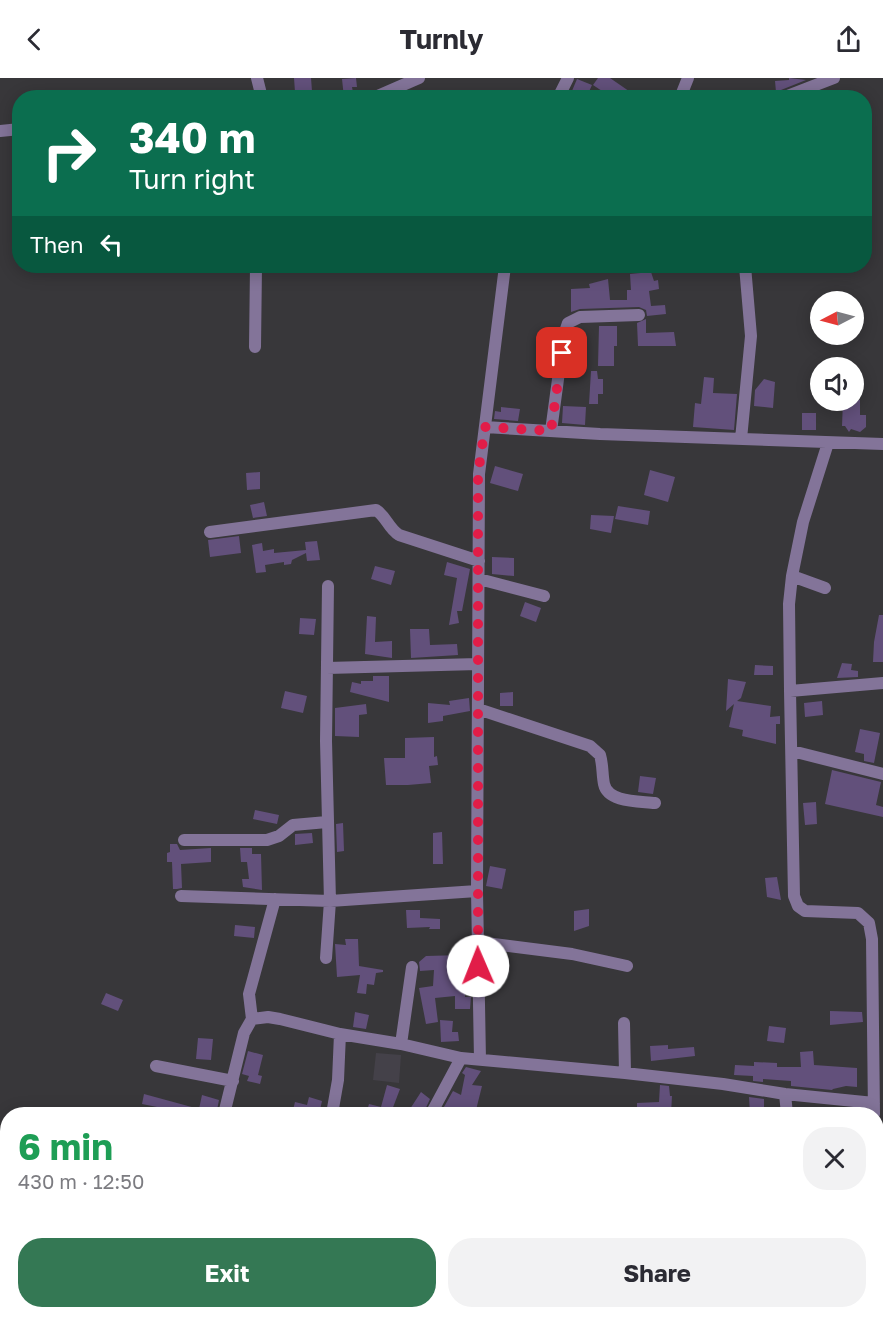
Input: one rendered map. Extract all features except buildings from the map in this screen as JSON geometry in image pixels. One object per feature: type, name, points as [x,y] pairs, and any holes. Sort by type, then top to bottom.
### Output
[{"type":"street","points":[[391,90],[419,78]]},
{"type":"street","points":[[803,90],[834,78]]},
{"type":"street","points":[[255,347],[256,273]]},
{"type":"street","points":[[480,1060],[477,891],[478,474],[504,273]]},
{"type":"street","points":[[741,439],[751,336],[745,273]]},
{"type":"street","points":[[551,431],[564,335],[568,323],[580,316],[639,315]]},
{"type":"street","points":[[485,427],[883,444]]},
{"type":"street","points":[[828,443],[803,522],[792,576],[789,614],[794,896],[798,906],[805,910],[858,913],[869,923],[872,939],[874,996],[874,1107]]},
{"type":"street","points":[[210,532],[376,510],[381,513],[392,531],[399,536],[479,561]]},
{"type":"street","points":[[792,576],[825,588]]},
{"type":"street","points":[[479,579],[544,596]]},
{"type":"street","points":[[326,958],[330,901],[327,822],[328,586]]},
{"type":"street","points":[[327,668],[478,664]]},
{"type":"street","points":[[790,691],[883,682]]},
{"type":"street","points":[[478,709],[590,746],[600,755],[603,781],[610,795],[655,803]]},
{"type":"street","points":[[792,751],[883,774]]},
{"type":"street","points":[[184,840],[267,840],[279,836],[292,825],[327,822]]},
{"type":"street","points":[[181,896],[330,901],[477,891]]},
{"type":"street","points":[[226,1107],[244,1033],[252,1019],[249,1006],[251,986],[275,899]]},
{"type":"street","points":[[478,942],[572,954],[627,966]]},
{"type":"street","points":[[401,1044],[412,967]]},
{"type":"street","points":[[252,1019],[268,1017],[280,1019],[340,1034],[401,1044],[461,1058],[723,1084],[862,1107]]},
{"type":"street","points":[[624,1023],[625,1073]]},
{"type":"street","points":[[333,1107],[338,1080],[340,1034]]},
{"type":"street","points":[[435,1107],[461,1058]]},
{"type":"street","points":[[156,1066],[232,1081]]},
{"type":"street","points":[[786,1094],[787,1107]]},
{"type":"shaded area","points":[[376,1053],[401,1055],[399,1083],[373,1080]]},
{"type":"route","points":[[478,966],[478,474],[481,450],[485,427],[551,431],[562,353]]}]
